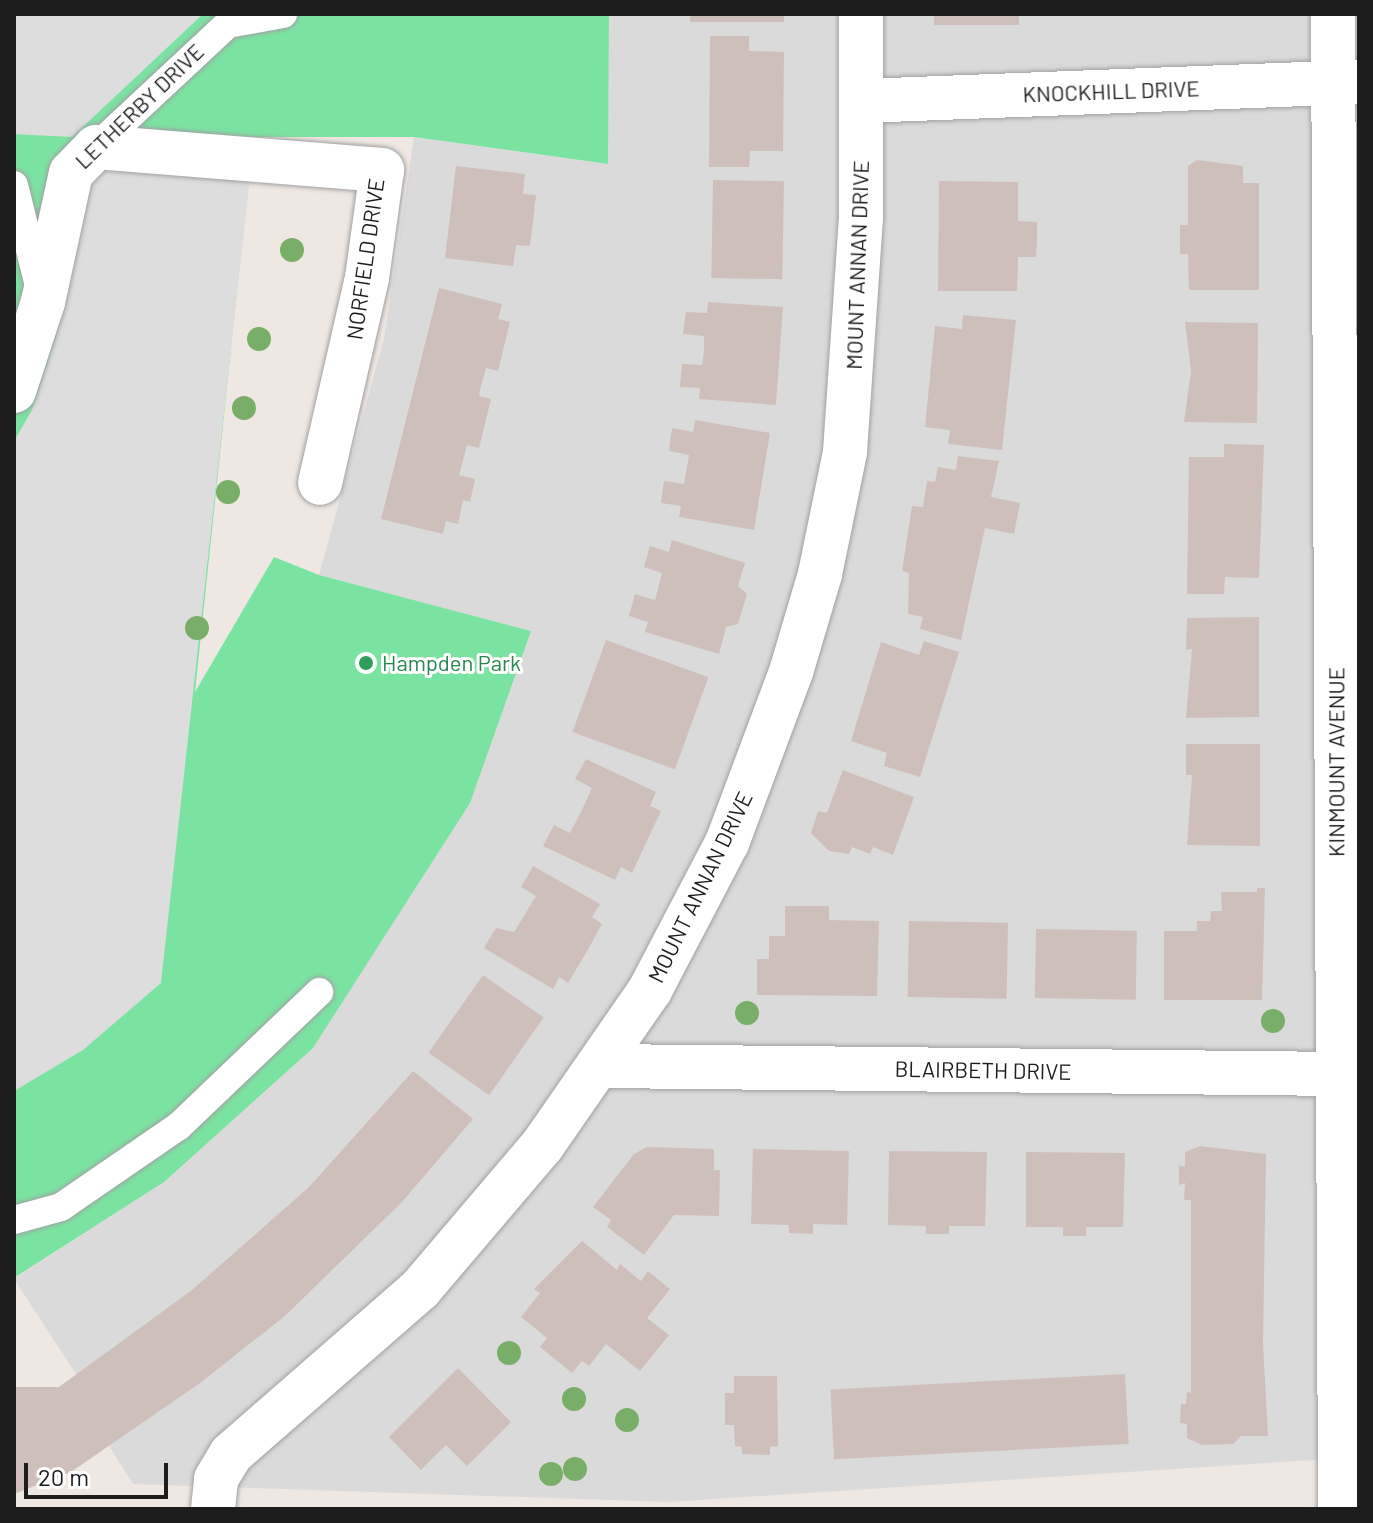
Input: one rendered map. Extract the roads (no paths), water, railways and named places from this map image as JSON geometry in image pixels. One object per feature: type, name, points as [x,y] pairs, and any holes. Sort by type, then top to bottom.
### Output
[{"type":"street","name":"MOUNT ANNAN DRIVE","points":[[213,1509],[216,1479],[231,1454],[421,1288],[478,1226],[603,1066],[650,990],[727,843],[786,686],[820,574],[845,452],[857,338],[861,14]]},
{"type":"street","name":"KINMOUNT AVENUE","points":[[1333,14],[1346,82],[1348,1066],[1340,1509]]},
{"type":"street","name":"KNOCKHILL DRIVE","points":[[862,101],[1346,82]]},
{"type":"street","name":"LETHERBY DRIVE","points":[[14,391],[43,302],[71,173],[96,147]]},
{"type":"street","name":"NORFIELD DRIVE","points":[[96,147],[382,170],[367,278],[320,483]]},
{"type":"street","name":"BLAIRBETH DRIVE","points":[[603,1066],[1348,1066]]},
{"type":"lane","name":"LETHERBY DRIVE","points":[[96,147],[198,47],[228,24],[283,14]]},
{"type":"lane","points":[[14,185],[43,302]]},
{"type":"lane","points":[[14,1220],[61,1207],[179,1126],[319,992]]},
{"type":"place","name":"Hampden Park","points":[[366,663]]}]
